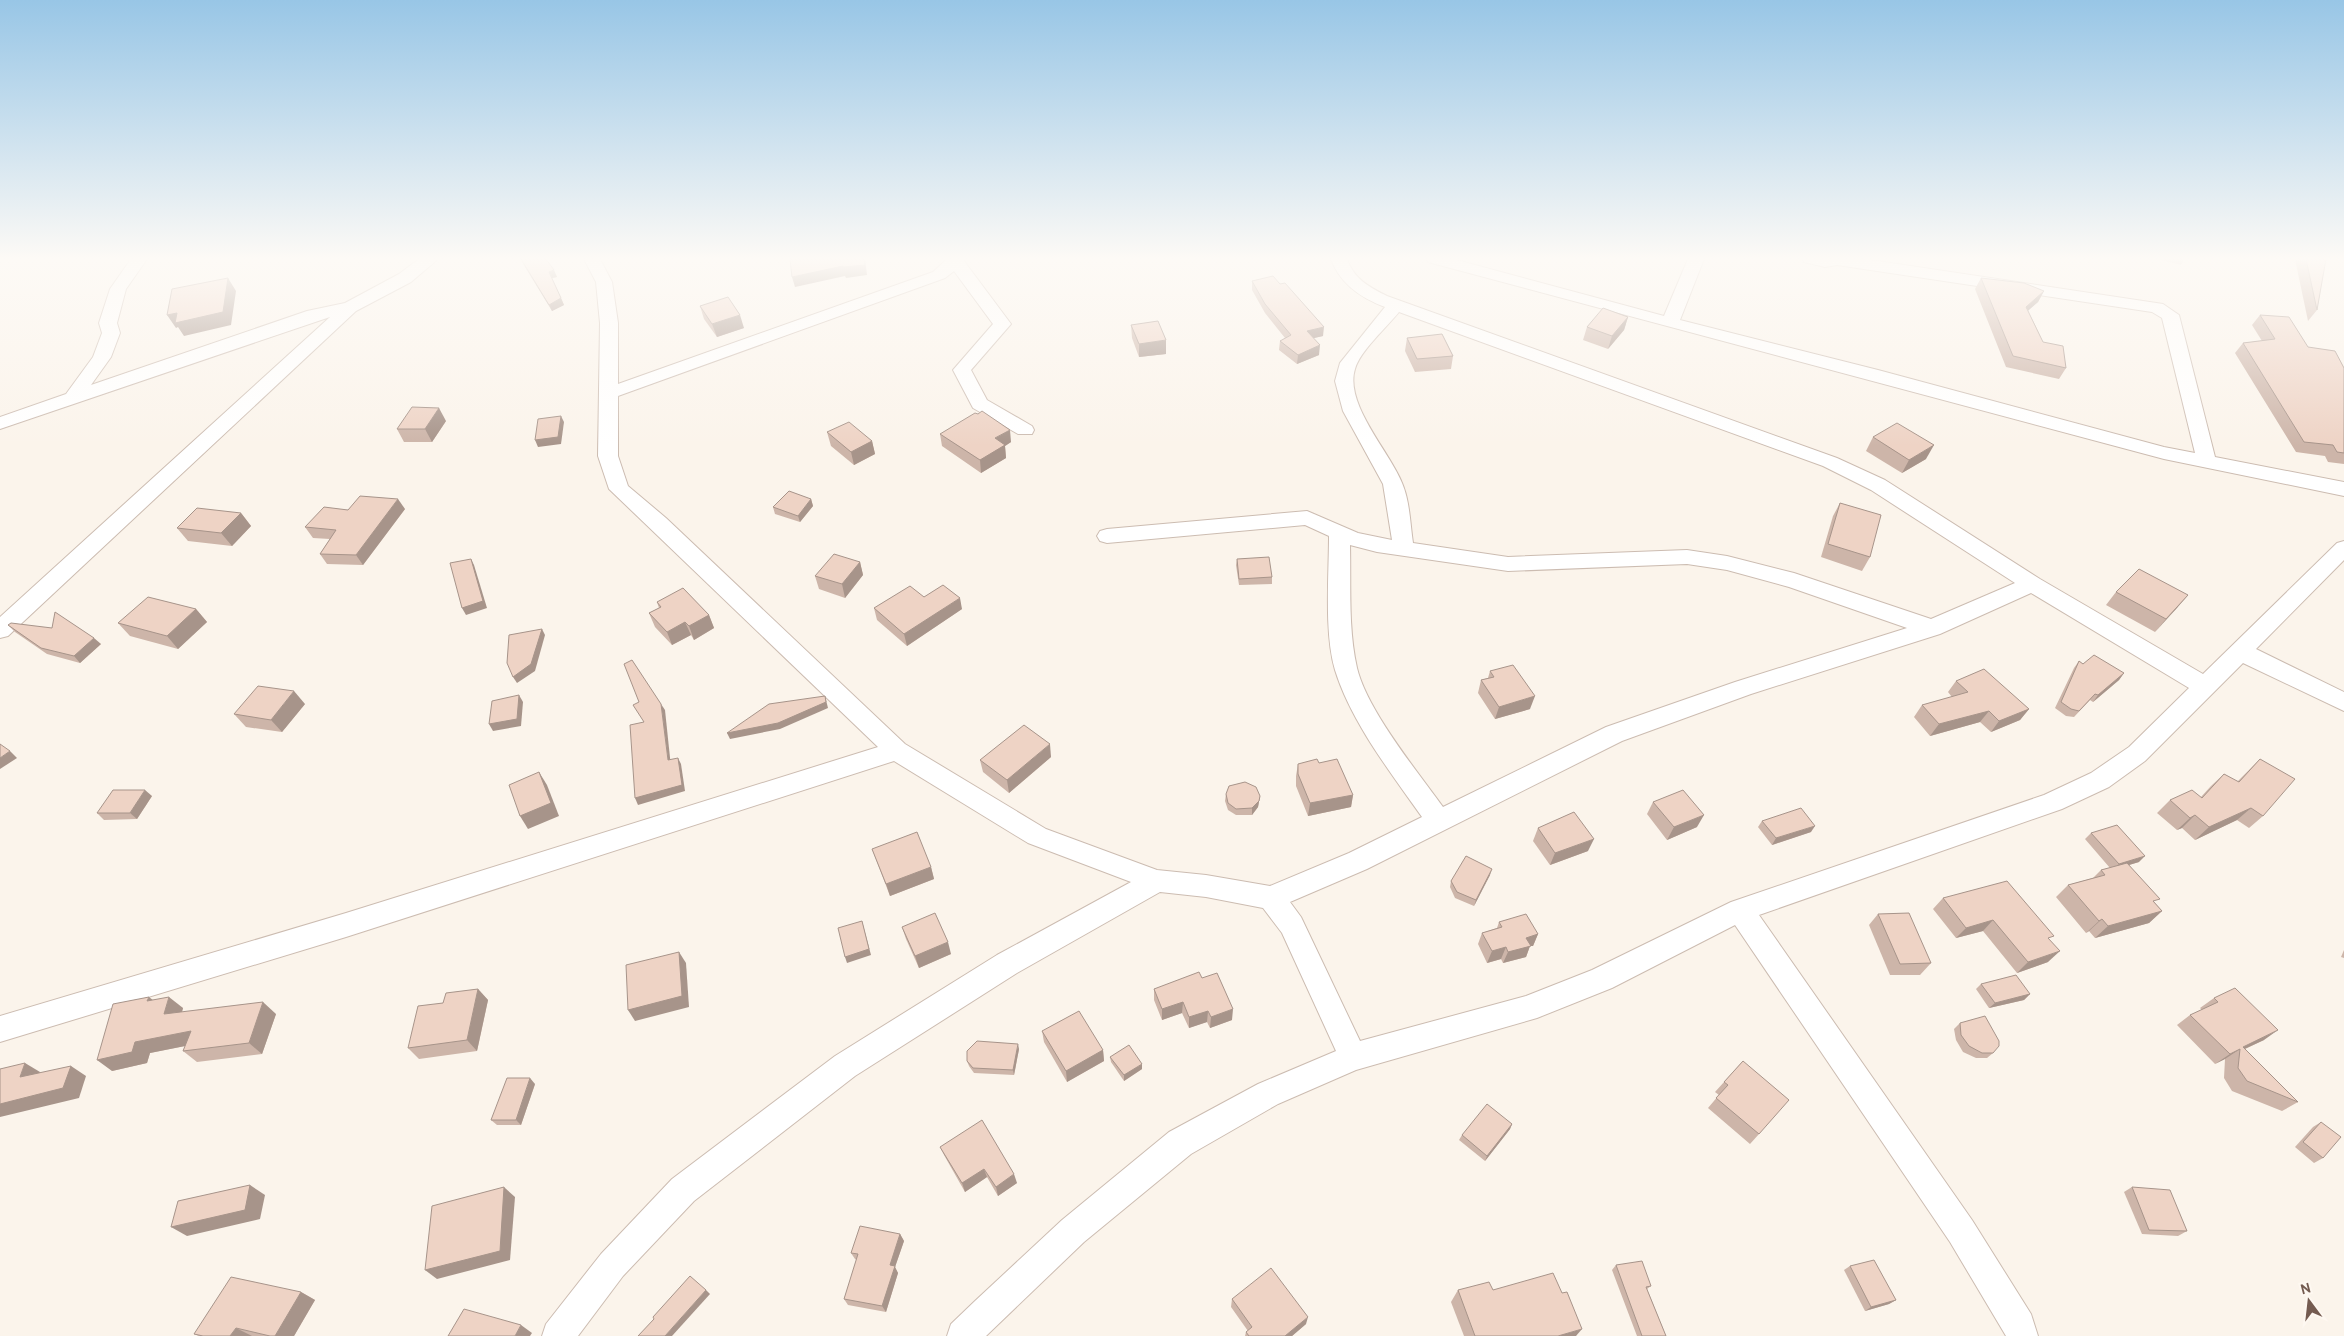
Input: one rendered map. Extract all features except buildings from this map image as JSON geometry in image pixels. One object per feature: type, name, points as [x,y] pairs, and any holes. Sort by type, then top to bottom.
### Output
[{"type":"street","points":[[72,399],[102,357],[111,334],[108,321]]},
{"type":"street","points":[[0,423],[295,321]]},
{"type":"street","points":[[0,630],[335,321]]},
{"type":"street","points":[[609,321],[608,456],[618,489],[658,524],[897,751],[1037,836],[1156,881],[1206,886],[1271,898],[1358,861],[1614,734],[1744,688],[1932,628],[2032,584]]},
{"type":"street","points":[[609,392],[808,321]]},
{"type":"street","points":[[1000,321],[1002,324],[962,370],[980,404],[1025,430]]},
{"type":"street","points":[[1383,321],[1346,368],[1343,382],[1357,418],[1381,458],[1394,486],[1403,549]]},
{"type":"street","points":[[1441,321],[1830,462],[1878,485],[2032,584],[2204,686]]},
{"type":"street","points":[[1664,321],[1872,374],[2145,448],[2344,489]]},
{"type":"street","points":[[2172,321],[2207,462]]},
{"type":"street","points":[[1107,536],[1287,518],[1308,518],[1352,539],[1403,549],[1508,564],[1577,564],[1663,557],[1687,557],[1719,561],[1794,581],[1932,628]]},
{"type":"street","points":[[1339,533],[1341,636],[1346,669],[1360,703],[1396,761],[1439,821]]},
{"type":"street","points":[[963,1336],[1073,1231],[1180,1143],[1268,1094],[1353,1057],[1527,1009],[1602,979],[1740,910],[2053,802],[2100,780],[2137,754],[2344,548]]},
{"type":"street","points":[[2239,651],[2344,702]]},
{"type":"street","points":[[0,1029],[346,925],[897,751]]},
{"type":"street","points":[[558,1336],[612,1265],[683,1190],[845,1066],[1007,964],[1156,881]]},
{"type":"street","points":[[1271,898],[1292,925],[1353,1057]]},
{"type":"street","points":[[1740,910],[1955,1223],[2019,1326],[2022,1336]]}]
